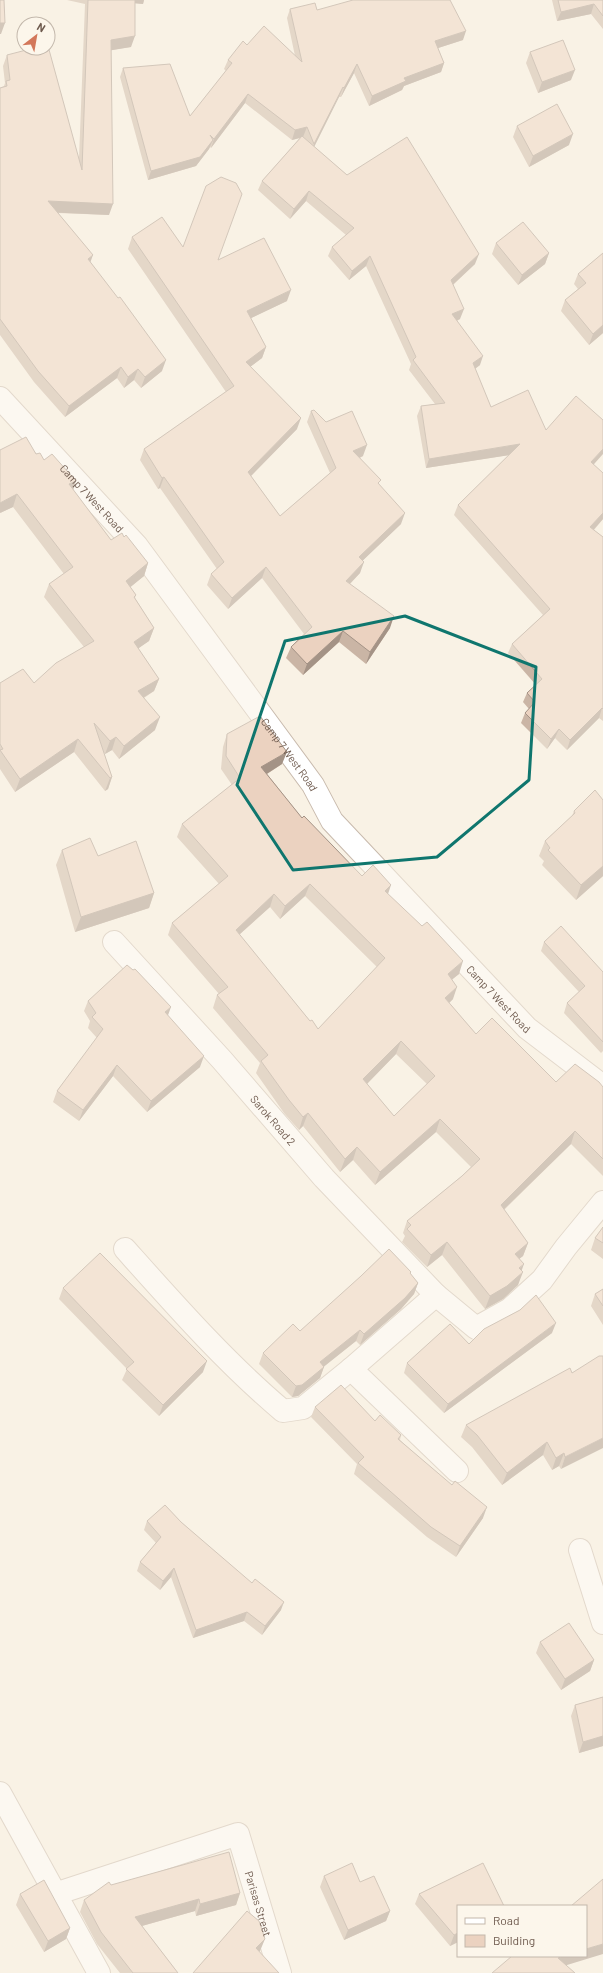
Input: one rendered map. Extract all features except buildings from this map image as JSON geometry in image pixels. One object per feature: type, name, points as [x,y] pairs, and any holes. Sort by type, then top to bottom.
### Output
[{"type":"street","name":"Camp 7 West Road","points":[[0,398],[137,546],[313,784],[332,821],[527,1028],[603,1086]]},
{"type":"street","name":"Sarok Road 2","points":[[114,942],[222,1060],[324,1178],[436,1295]]},
{"type":"street","points":[[125,1249],[166,1295],[259,1391],[283,1412],[303,1408],[351,1369],[436,1295],[476,1328],[510,1309],[542,1280],[566,1247],[603,1202]]},
{"type":"street","points":[[351,1369],[457,1471]]},
{"type":"street","points":[[580,1550],[603,1623]]},
{"type":"street","points":[[0,1793],[99,1973]]},
{"type":"street","name":"Parisas Street","points":[[55,1894],[238,1834],[280,1973]]},
{"type":"highlighted area","points":[[405,616],[536,667],[529,780],[437,857],[293,870],[237,785],[285,641]]}]
